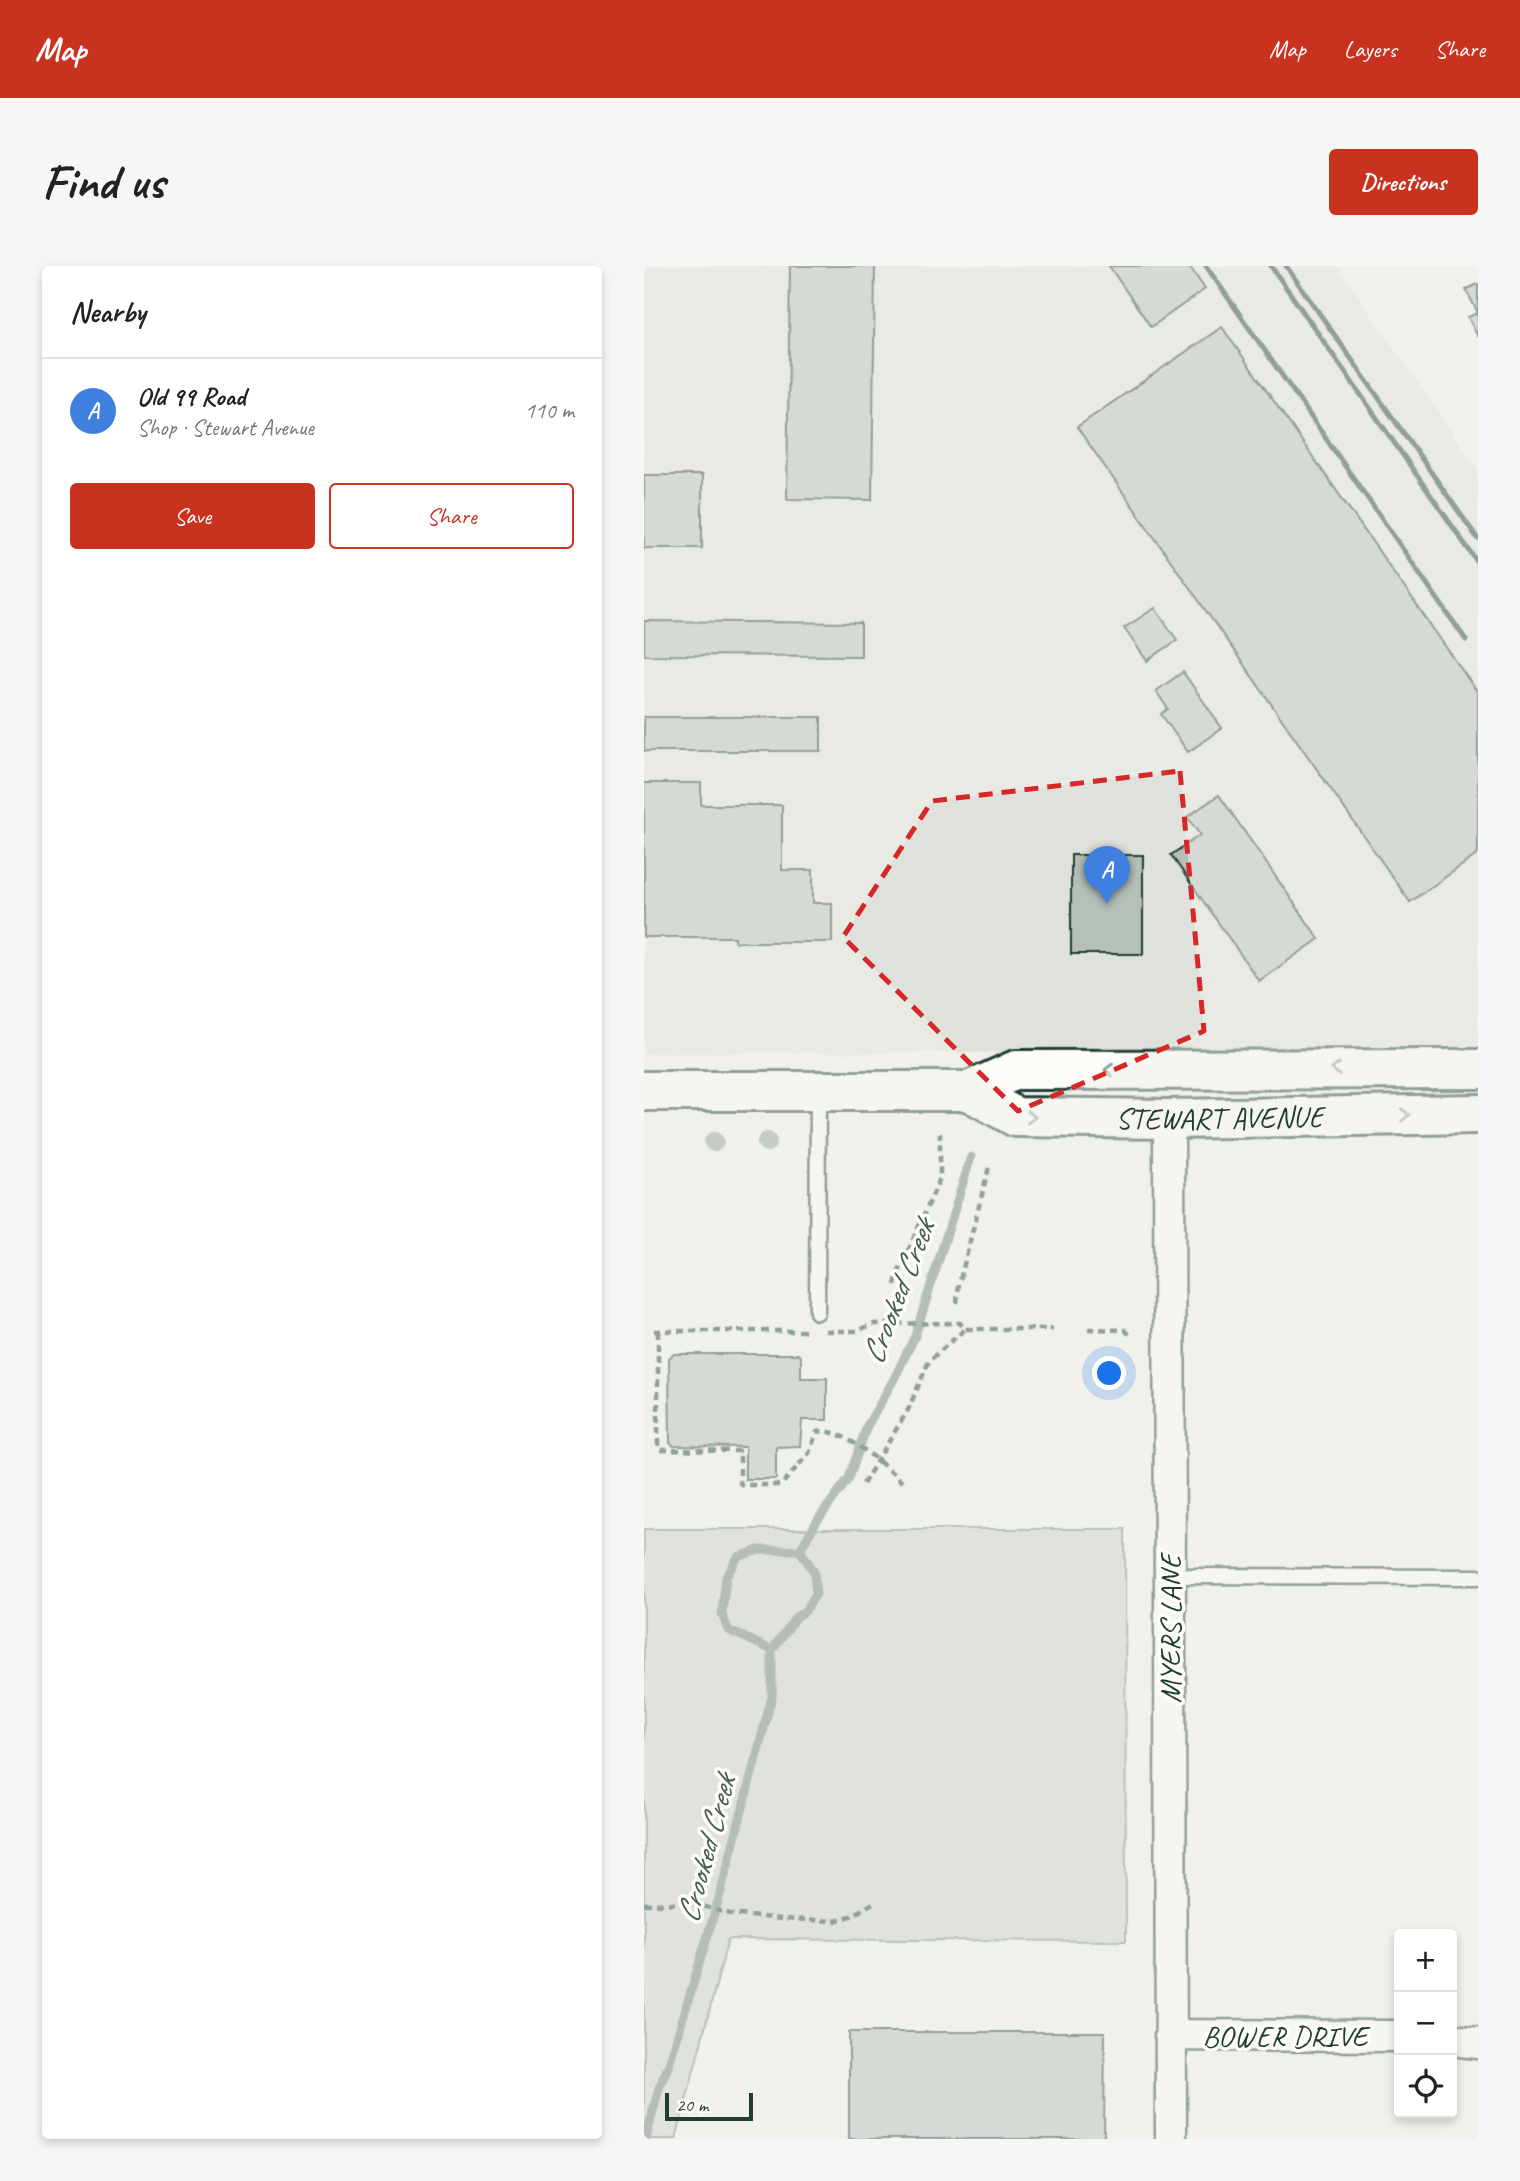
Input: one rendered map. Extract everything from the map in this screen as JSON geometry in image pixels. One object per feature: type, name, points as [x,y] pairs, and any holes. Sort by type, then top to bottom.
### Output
[{"type":"main road","name":"STEWART AVENUE","points":[[644,1091],[969,1091],[1016,1070],[1460,1069]]},
{"type":"main road","points":[[1169,1119],[1177,1102],[1194,1096],[1356,1094],[1460,1069]]},
{"type":"main road","name":"STEWART AVENUE","points":[[969,1091],[1016,1117],[1169,1119],[1478,1114]]},
{"type":"street","name":"MYERS LANE","points":[[1169,1119],[1171,2139]]},
{"type":"street","name":"BOWER DRIVE","points":[[1170,2035],[1394,2036]]},
{"type":"street","points":[[1457,2041],[1478,2043]]},
{"type":"lane","points":[[817,1312],[818,1091]]},
{"type":"lane","points":[[1170,1576],[1478,1577]]},
{"type":"path","points":[[895,1285],[940,1178],[940,1133]]},
{"type":"path","points":[[957,1303],[959,1283],[989,1167]]},
{"type":"path","points":[[902,1482],[873,1455],[835,1433],[824,1430],[817,1432],[809,1453],[783,1483],[778,1485],[740,1483],[740,1451],[661,1450],[658,1446],[656,1331],[857,1331],[873,1324],[945,1323],[960,1323],[965,1329]]},
{"type":"path","points":[[863,1484],[908,1410],[929,1361],[965,1329],[1053,1329]]},
{"type":"path","points":[[1088,1329],[1125,1329],[1131,1336]]},
{"type":"path","points":[[732,1476],[740,1476]]},
{"type":"path","points":[[644,1904],[692,1903],[730,1914],[835,1921],[851,1916],[873,1903]]},
{"type":"highlighted area","points":[[1180,771],[1204,1031],[1018,1111],[843,937],[932,801]]},
{"type":"shaded area","points":[[644,266],[1337,266],[1478,470],[1478,1052],[644,1053]]},
{"type":"shaded area","points":[[644,1529],[1125,1529],[1126,1941],[728,1939],[676,2139],[644,2139]]},
{"type":"building","points":[[790,266],[875,266],[872,500],[787,499]]},
{"type":"building","points":[[1109,266],[1189,266],[1205,289],[1151,327]]},
{"type":"building","points":[[1478,284],[1478,313],[1466,290]]},
{"type":"building","points":[[1478,313],[1478,337],[1468,317]]},
{"type":"building","points":[[1222,327],[1478,693],[1478,854],[1410,902],[1077,427]]},
{"type":"building","points":[[644,475],[702,475],[702,548],[644,548]]},
{"type":"building","points":[[1155,608],[1177,640],[1147,661],[1124,628]]},
{"type":"building","points":[[644,621],[861,623],[861,656],[644,655]]},
{"type":"building","points":[[1183,672],[1222,728],[1188,752],[1161,714],[1168,709],[1156,691]]},
{"type":"building","points":[[644,717],[821,717],[821,751],[644,751]]},
{"type":"building","points":[[644,783],[701,783],[701,805],[782,805],[782,870],[813,870],[813,903],[832,903],[832,942],[735,942],[735,937],[644,937]]},
{"type":"building","points":[[1219,795],[1319,939],[1259,981],[1171,855],[1200,835],[1187,817]]},
{"type":"building","points":[[1071,855],[1143,855],[1143,954],[1071,954]]},
{"type":"building","points":[[674,1354],[798,1354],[801,1357],[801,1378],[827,1378],[827,1420],[802,1420],[800,1446],[776,1447],[776,1479],[745,1479],[745,1447],[674,1446],[670,1443],[669,1358]]},
{"type":"building","points":[[849,2032],[1105,2032],[1104,2139],[849,2139]]},
{"type":"waterway","name":"Crooked Creek","points":[[646,2139],[659,2088],[669,2064],[719,1898],[772,1697],[772,1650],[816,1594],[814,1572],[800,1550],[817,1521],[849,1478],[867,1426],[915,1336],[971,1157]]},
{"type":"waterway","name":"Crooked Creek","points":[[772,1650],[728,1630],[722,1614],[726,1577],[738,1557],[759,1550],[800,1550]]},
{"type":"railway","points":[[1206,266],[1466,640]]},
{"type":"railway","points":[[1271,266],[1478,563]]},
{"type":"railway","points":[[1286,266],[1478,539]]},
{"type":"place","name":"Old 99 Road","points":[[1107,904]]}]
